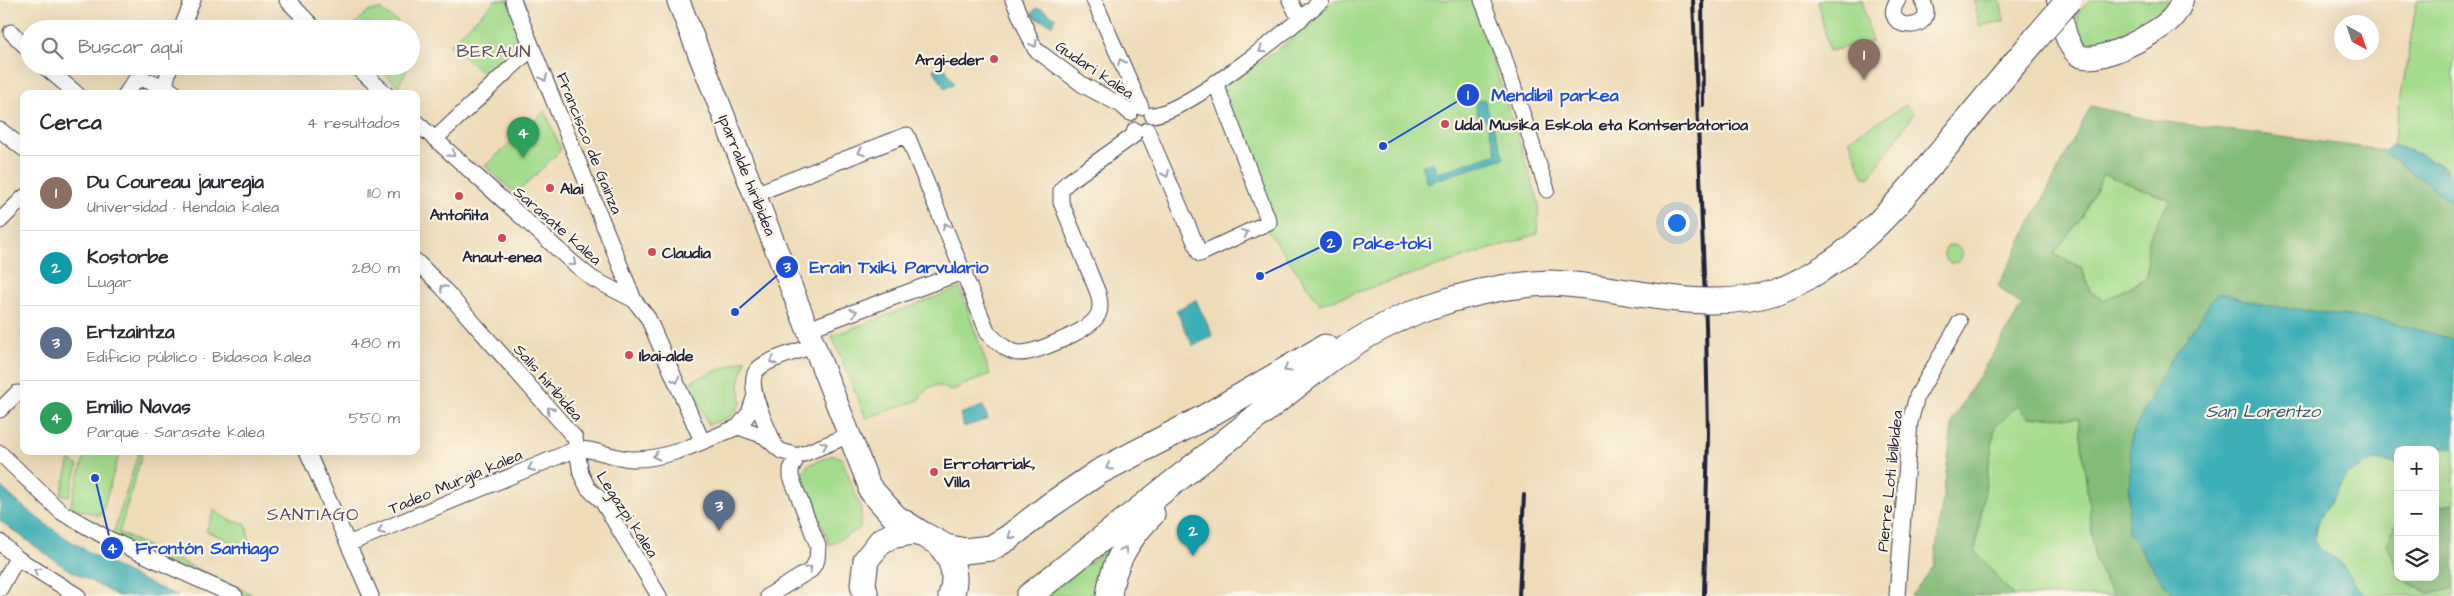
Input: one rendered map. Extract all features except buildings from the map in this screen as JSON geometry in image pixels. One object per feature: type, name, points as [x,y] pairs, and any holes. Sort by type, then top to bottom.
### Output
[{"type":"main road","name":"Iparralde hiribidea","points":[[678,0],[871,490],[875,520],[873,549]]},
{"type":"main road","points":[[2058,0],[2069,46],[2078,56],[2088,58],[2127,46],[2159,29],[2179,8],[2182,0]]},
{"type":"main road","points":[[1029,596],[1324,364],[1363,336],[1400,318],[1450,300],[1496,288],[1548,283],[1571,284],[1679,300],[1715,302],[1744,300],[1776,292],[1812,276],[1833,263],[1869,234],[1911,188],[2069,0]]},
{"type":"main road","points":[[866,596],[863,572],[866,560],[881,541],[896,534],[913,532],[954,550],[973,551],[1000,544],[1049,506],[1100,472],[1205,417],[1336,340],[1363,336]]},
{"type":"main road","name":"Iparralde hiribidea","points":[[871,490],[895,517],[931,539]]},
{"type":"main road","points":[[1109,596],[1116,567],[1124,550],[1133,535],[1158,508],[1164,490]]},
{"type":"main road","points":[[931,539],[946,551],[954,572],[951,596]]},
{"type":"street","points":[[185,20],[193,0]]},
{"type":"street","points":[[287,0],[307,20]]},
{"type":"street","name":"Francisco de Gainza","points":[[513,0],[634,300]]},
{"type":"street","name":"Gudari kalea","points":[[1013,0],[1035,50],[1083,86],[1121,105],[1141,112]]},
{"type":"street","points":[[755,194],[907,135],[965,271],[988,333],[1002,346],[1019,353],[1038,350],[1083,328],[1096,319],[1101,306],[1098,293],[1061,202],[1062,190],[1066,183],[1141,130],[1152,125],[1141,112],[1094,0]]},
{"type":"street","points":[[1290,0],[1300,20]]},
{"type":"street","points":[[1215,82],[1269,222],[1200,254],[1141,130],[1128,121],[1141,112],[1171,110],[1278,39],[1322,0]]},
{"type":"street","points":[[1482,0],[1503,54],[1547,190]]},
{"type":"street","points":[[1898,0],[1894,8],[1896,18],[1903,25],[1908,26],[1914,26],[1922,20],[1926,10],[1922,0]]},
{"type":"street","points":[[11,32],[20,41]]},
{"type":"street","points":[[435,139],[532,48]]},
{"type":"street","points":[[55,75],[72,90]]},
{"type":"street","points":[[129,90],[134,82],[141,78],[170,90],[170,75]]},
{"type":"street","points":[[366,75],[382,90]]},
{"type":"street","name":"Sarasate kalea","points":[[420,126],[572,262],[593,279],[634,300],[648,318],[702,441]]},
{"type":"street","points":[[0,130],[20,146]]},
{"type":"street","points":[[0,221],[20,201]]},
{"type":"street","name":"Salis hiribidea","points":[[420,265],[442,287],[575,438],[576,449]]},
{"type":"street","points":[[776,446],[755,395],[752,378],[757,369],[812,337],[965,271]]},
{"type":"street","name":"Pierre Loti ibilbidea","points":[[1897,596],[1910,422],[1917,396],[1960,322]]},
{"type":"street","points":[[0,410],[17,394],[20,394]]},
{"type":"street","points":[[576,449],[590,448],[609,456],[656,457],[738,427],[749,413],[755,395]]},
{"type":"street","points":[[738,427],[764,436],[781,451],[798,456],[850,435]]},
{"type":"street","name":"Tadeo Murgia kalea","points":[[348,544],[576,449]]},
{"type":"street","name":"Legazpi kalea","points":[[576,449],[581,474],[588,488],[602,501],[659,596]]},
{"type":"street","points":[[0,453],[61,512],[109,539],[235,596]]},
{"type":"street","points":[[309,455],[370,596]]},
{"type":"street","points":[[768,596],[811,570],[817,560],[818,546],[791,477],[791,469],[798,456]]},
{"type":"street","points":[[0,542],[17,558],[78,596]]},
{"type":"street","points":[[0,589],[17,558]]},
{"type":"green space","points":[[492,0],[508,0],[527,46],[498,72],[486,75],[449,45],[493,3]]},
{"type":"green space","points":[[1335,0],[1473,0],[1539,203],[1537,234],[1320,304],[1267,230],[1221,88],[1282,47]]},
{"type":"green space","points":[[1818,0],[1862,0],[1872,42],[1829,51]]},
{"type":"green space","points":[[1974,0],[2000,0],[2004,21],[1979,26]]},
{"type":"green space","points":[[2090,0],[2168,0],[2151,22],[2103,43],[2088,42],[2080,33],[2077,14]]},
{"type":"green space","points":[[2417,0],[2454,0],[2454,185],[2445,168],[2419,154],[2393,145]]},
{"type":"green space","points":[[379,9],[395,20],[359,20],[367,12]]},
{"type":"green space","points":[[386,75],[404,75],[398,86]]},
{"type":"green space","points":[[1906,105],[1914,113],[1869,178],[1863,176],[1849,139]]},
{"type":"green space","points":[[2091,106],[2151,120],[2383,150],[2454,204],[2454,340],[2387,321],[2262,305],[2218,292],[2170,361],[2131,436],[2128,532],[2173,596],[2113,596],[2095,560],[2079,418],[2028,417],[2017,406],[1995,428],[1975,550],[2013,596],[1911,596],[1934,566],[1953,419],[2022,306],[1998,286]],"holes":[[[2103,174],[2170,200],[2148,240],[2147,278],[2104,301],[2090,291],[2082,268],[2054,254],[2082,217]]]},
{"type":"green space","points":[[545,111],[561,150],[516,194],[485,166]]},
{"type":"green space","points":[[2103,173],[2170,200],[2148,240],[2147,277],[2104,301],[2090,291],[2082,268],[2054,254],[2082,217]]},
{"type":"green space","points":[[1949,245],[1957,245],[1962,250],[1960,261],[1949,263],[1944,258],[1944,250]]},
{"type":"green space","points":[[960,288],[990,374],[950,391],[940,386],[928,388],[919,400],[866,418],[832,336]]},
{"type":"green space","points":[[746,359],[739,383],[741,403],[732,416],[708,425],[691,381]]},
{"type":"green space","points":[[2017,406],[2028,417],[2079,418],[2095,560],[2113,596],[2013,596],[1975,550],[1995,428]]},
{"type":"green space","points":[[2454,448],[2454,503],[2439,505],[2439,491],[2439,450]]},
{"type":"green space","points":[[85,455],[119,455],[101,516],[70,507]]},
{"type":"green space","points":[[138,455],[142,455],[119,533],[256,596],[240,596],[113,535]]},
{"type":"green space","points":[[833,455],[842,458],[861,510],[860,528],[830,545],[801,474],[808,465]]},
{"type":"green space","points":[[70,460],[78,466],[69,496],[61,494]]},
{"type":"green space","points":[[2374,460],[2394,463],[2394,528],[2387,544],[2394,562],[2394,581],[2405,581],[2429,594],[2454,587],[2454,596],[2367,596],[2353,582],[2344,566],[2327,556],[2317,546],[2314,540],[2317,523],[2347,474]]},
{"type":"green space","points":[[2454,503],[2454,587],[2429,594],[2407,581],[2439,581],[2439,505]]},
{"type":"green space","points":[[214,510],[228,520],[246,523],[251,550],[206,531]]},
{"type":"green space","points":[[2394,528],[2394,562],[2387,544]]},
{"type":"green space","points":[[1123,537],[1104,596],[1047,596]]},
{"type":"water","points":[[1036,8],[1042,9],[1056,18],[1052,25],[1036,18],[1032,14]]},
{"type":"water","points":[[943,64],[954,84],[945,89],[933,69]]},
{"type":"water","points":[[1484,99],[1504,158],[1427,183],[1421,166],[1433,162],[1437,173],[1497,153],[1486,119],[1480,121],[1474,102]]},
{"type":"water","points":[[2392,145],[2428,158],[2443,168],[2453,184],[2454,204],[2384,152]]},
{"type":"water","name":"San Lorentzo","points":[[2218,292],[2262,305],[2387,321],[2454,340],[2454,448],[2439,450],[2439,446],[2394,446],[2394,463],[2374,460],[2348,474],[2317,523],[2314,540],[2317,546],[2344,566],[2353,582],[2367,596],[2173,596],[2128,532],[2131,436],[2170,361]]},
{"type":"water","points":[[1196,300],[1213,336],[1193,346],[1176,310]]},
{"type":"water","points":[[983,406],[988,419],[964,427],[960,414]]},
{"type":"water","points":[[0,486],[40,520],[84,549],[154,586],[178,596],[118,596],[64,567],[0,521]]},
{"type":"railway","points":[[1693,0],[1706,325],[1708,434],[1704,596]]},
{"type":"railway","points":[[1702,0],[1703,105]]},
{"type":"railway","points":[[1519,596],[1524,495]]},
{"type":"place","name":"Argi-eder","points":[[994,59]]},
{"type":"place","name":"Du Coureau jauregia","points":[[1864,80]]},
{"type":"place","name":"Udal Musika Eskola eta Kontserbatorioa","points":[[1445,124]]},
{"type":"place","name":"Mendibil parkea","points":[[1383,146]]},
{"type":"place","name":"Emilio Navas","points":[[523,158]]},
{"type":"place","name":"Alai","points":[[550,188]]},
{"type":"place","name":"Antoñita","points":[[459,196]]},
{"type":"place","name":"Anaut-enea","points":[[502,238]]},
{"type":"place","name":"Claudia","points":[[652,252]]},
{"type":"place","name":"Pake-toki","points":[[1260,276]]},
{"type":"place","name":"Erain Txiki, Parvulario","points":[[735,312]]},
{"type":"place","name":"Ibai-alde","points":[[629,355]]},
{"type":"place","name":"Errotarriak, Villa","points":[[934,472]]},
{"type":"place","name":"Frontón Santiago","points":[[95,478]]},
{"type":"place","name":"Ertzaintza","points":[[719,531]]},
{"type":"place","name":"Kostorbe","points":[[1193,556]]},
{"type":"district","name":"BERAUN","points":[[494,51]]},
{"type":"district","name":"SANTIAGO","points":[[313,514]]}]
